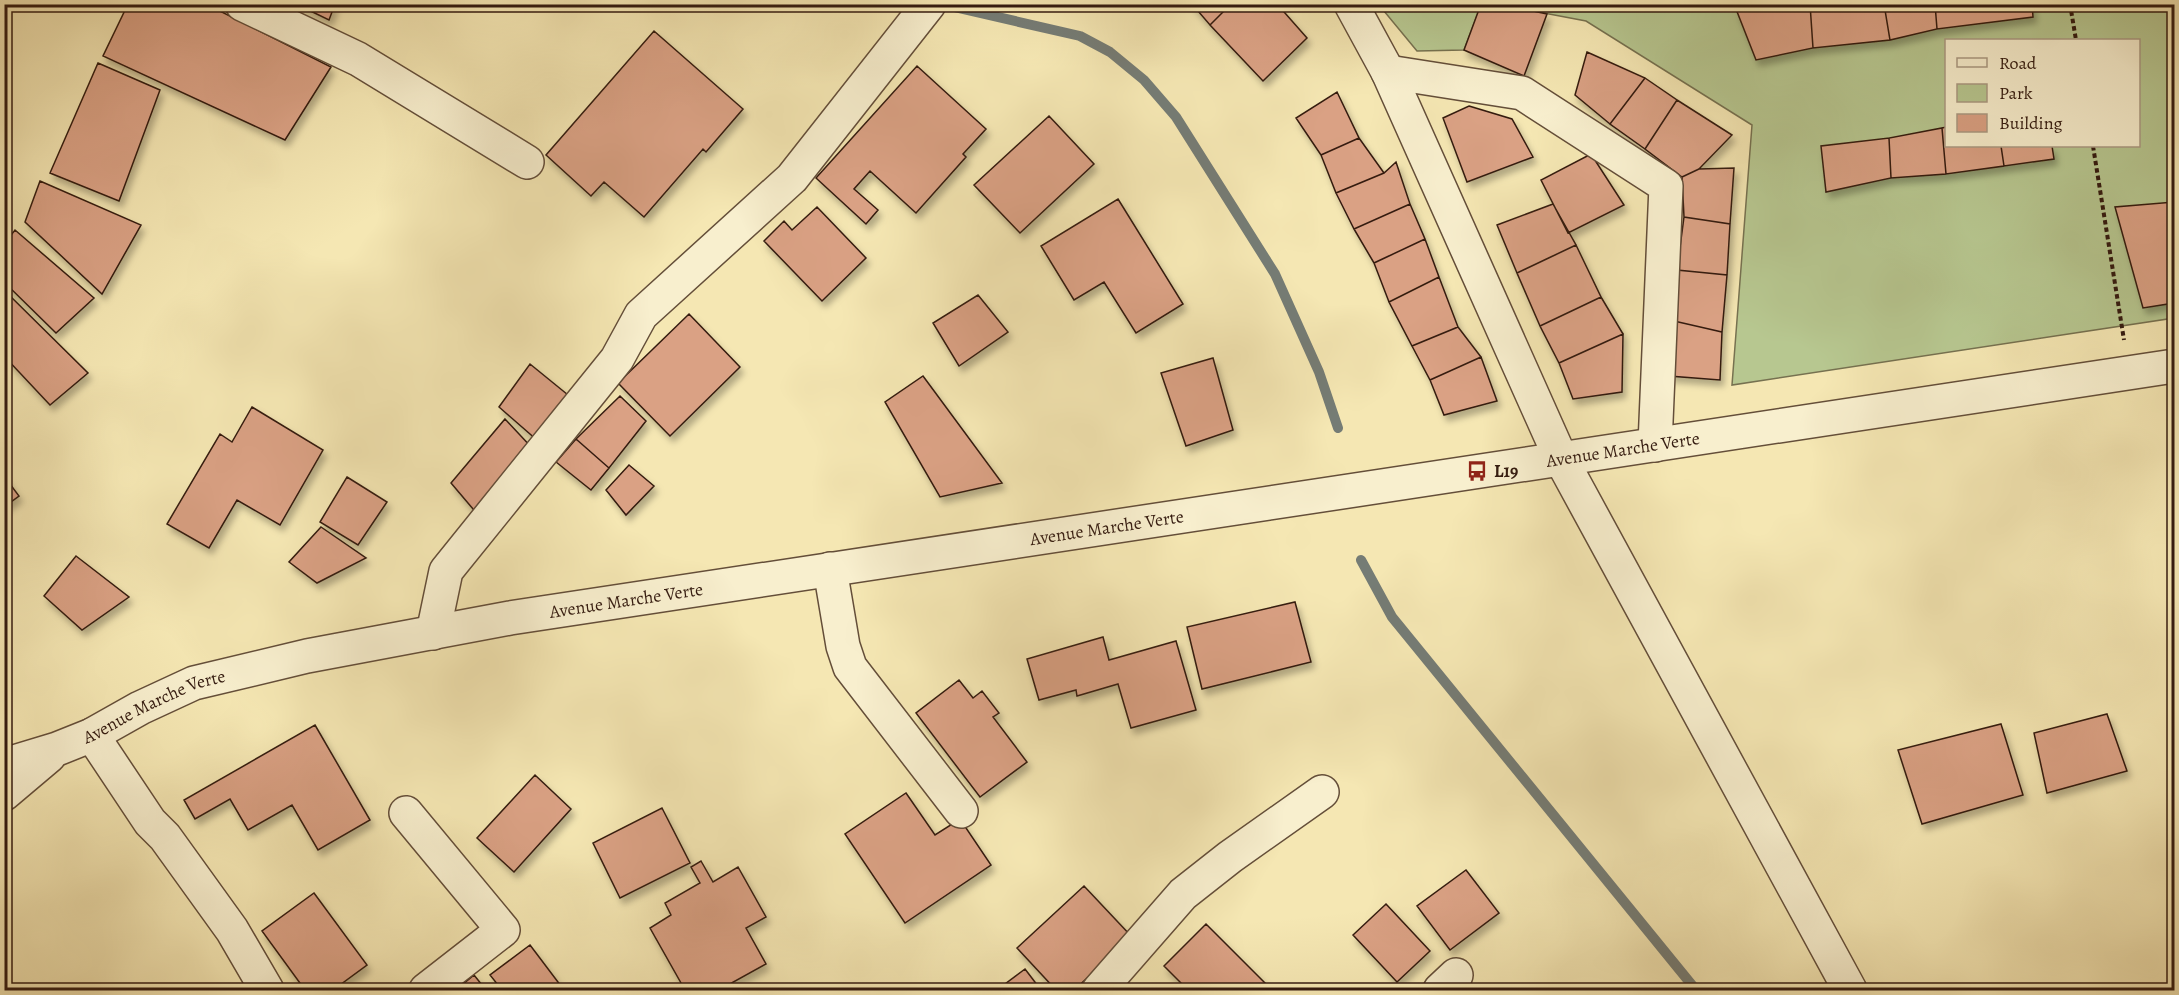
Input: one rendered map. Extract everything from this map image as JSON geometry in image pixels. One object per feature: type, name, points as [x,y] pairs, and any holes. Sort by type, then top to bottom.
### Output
[{"type":"street","points":[[242,4],[358,59],[527,162]]},
{"type":"street","points":[[1351,4],[1388,72],[1561,459],[1850,990]]},
{"type":"street","points":[[433,633],[446,571],[617,359],[641,315],[792,178],[925,10]]},
{"type":"street","points":[[1388,72],[1522,93],[1666,186],[1655,445]]},
{"type":"street","name":"Avenue Marche Verte","points":[[57,749],[92,735],[140,708],[194,683],[307,656],[510,618],[2175,366]]},
{"type":"street","points":[[830,569],[850,667],[961,811]]},
{"type":"street","points":[[92,735],[150,822],[165,837],[232,930],[267,990]]},
{"type":"street","points":[[4,765],[57,749]]},
{"type":"street","points":[[4,794],[57,749]]},
{"type":"street","points":[[1099,990],[1184,894],[1230,856],[1322,792]]},
{"type":"street","points":[[406,813],[503,930],[426,990]]},
{"type":"path","points":[[2070,4],[2076,39]]},
{"type":"path","points":[[2093,147],[2130,373]]},
{"type":"green space","points":[[1379,5],[1481,5],[1464,50],[1417,51]]},
{"type":"green space","points":[[1501,5],[2174,5],[2174,318],[1732,385],[1752,125],[1586,21]]},
{"type":"building","points":[[128,4],[206,4],[331,67],[285,140],[103,56]]},
{"type":"building","points":[[296,4],[335,4],[329,20]]},
{"type":"building","points":[[1192,4],[1231,4],[1210,25]]},
{"type":"building","points":[[1231,4],[1277,4],[1307,38],[1263,81],[1210,25]]},
{"type":"building","points":[[1481,4],[1501,4],[1547,14],[1524,76],[1464,50]]},
{"type":"building","points":[[1768,4],[1810,4],[1813,48],[1756,60],[1736,9]]},
{"type":"building","points":[[1810,4],[1884,4],[1890,40],[1813,48]]},
{"type":"building","points":[[1884,4],[1935,4],[1937,29],[1890,40]]},
{"type":"building","points":[[1935,4],[2032,4],[2033,17],[1937,29]]},
{"type":"building","points":[[654,31],[743,109],[706,152],[703,149],[644,217],[604,182],[591,196],[546,155]]},
{"type":"building","points":[[1587,52],[1645,78],[1610,124],[1575,95]]},
{"type":"building","points":[[98,63],[160,90],[119,201],[50,173]]},
{"type":"building","points":[[917,66],[986,129],[963,154],[966,157],[916,213],[870,171],[854,189],[878,210],[866,224],[816,178]]},
{"type":"building","points":[[1645,78],[1677,100],[1645,149],[1610,124]]},
{"type":"building","points":[[1337,92],[1359,138],[1321,155],[1296,118]]},
{"type":"building","points":[[1677,100],[1732,135],[1699,169],[1682,177],[1645,149]]},
{"type":"building","points":[[1469,106],[1512,119],[1533,157],[1467,182],[1443,118]]},
{"type":"building","points":[[1049,116],[1094,164],[1020,233],[974,185]]},
{"type":"building","points":[[1945,127],[1945,147],[2001,147],[2004,166],[1946,174],[1942,128]]},
{"type":"building","points":[[1942,128],[1946,174],[1891,178],[1889,138]]},
{"type":"building","points":[[1359,138],[1384,173],[1336,193],[1321,155]]},
{"type":"building","points":[[1889,138],[1891,178],[1826,192],[1821,146]]},
{"type":"building","points":[[2001,147],[2052,147],[2054,159],[2004,166]]},
{"type":"building","points":[[1591,154],[1624,205],[1568,233],[1541,180]]},
{"type":"building","points":[[1396,162],[1410,204],[1354,229],[1336,193],[1384,173]]},
{"type":"building","points":[[1734,168],[1730,224],[1684,217],[1682,177],[1699,169]]},
{"type":"building","points":[[40,181],[141,225],[102,294],[25,222]]},
{"type":"building","points":[[1118,199],[1183,304],[1136,333],[1104,282],[1074,300],[1041,246]]},
{"type":"building","points":[[2174,202],[2174,303],[2143,308],[2115,207]]},
{"type":"building","points":[[1410,204],[1425,239],[1374,263],[1354,229]]},
{"type":"building","points":[[1553,204],[1576,245],[1517,273],[1497,225]]},
{"type":"building","points":[[817,207],[866,258],[822,301],[764,241],[784,221],[792,230]]},
{"type":"building","points":[[1684,217],[1730,224],[1727,275],[1677,270]]},
{"type":"building","points":[[15,230],[94,298],[56,333],[4,282],[4,244]]},
{"type":"building","points":[[1425,239],[1439,277],[1389,302],[1374,263]]},
{"type":"building","points":[[1576,245],[1601,297],[1540,326],[1517,273]]},
{"type":"building","points":[[1677,270],[1727,275],[1722,332],[1674,321]]},
{"type":"building","points":[[1439,277],[1458,327],[1412,346],[1389,302]]},
{"type":"building","points":[[4,290],[88,373],[50,405],[4,356]]},
{"type":"building","points":[[978,295],[1008,332],[959,366],[933,323]]},
{"type":"building","points":[[1601,297],[1623,334],[1559,363],[1540,326]]},
{"type":"building","points":[[689,314],[740,367],[670,436],[618,383]]},
{"type":"building","points":[[1674,321],[1722,332],[1720,380],[1669,376]]},
{"type":"building","points":[[1458,327],[1481,357],[1430,380],[1412,346]]},
{"type":"building","points":[[1623,334],[1622,392],[1573,399],[1559,363]]},
{"type":"building","points":[[1481,357],[1497,401],[1444,415],[1430,380]]},
{"type":"building","points":[[1213,358],[1233,430],[1186,446],[1161,373]]},
{"type":"building","points":[[530,364],[573,399],[538,441],[499,407]]},
{"type":"building","points":[[923,376],[1002,483],[940,497],[885,402]]},
{"type":"building","points":[[620,396],[646,421],[609,468],[576,439]]},
{"type":"building","points":[[252,407],[323,450],[280,525],[237,500],[209,548],[167,524],[220,434],[232,442]]},
{"type":"building","points":[[505,419],[534,450],[479,516],[451,483]]},
{"type":"building","points":[[576,439],[609,468],[591,490],[556,462]]},
{"type":"building","points":[[629,465],[654,486],[626,515],[606,490]]},
{"type":"building","points":[[4,476],[19,496],[4,507]]},
{"type":"building","points":[[347,477],[387,502],[358,545],[320,522]]},
{"type":"building","points":[[321,527],[366,558],[317,583],[289,562]]},
{"type":"building","points":[[76,556],[129,597],[82,630],[44,596]]},
{"type":"building","points":[[1295,602],[1311,662],[1202,689],[1187,627]]},
{"type":"building","points":[[1103,637],[1109,660],[1176,641],[1196,710],[1131,728],[1118,684],[1077,696],[1076,690],[1039,700],[1027,659]]},
{"type":"building","points":[[959,680],[973,698],[982,691],[999,713],[993,717],[1027,762],[980,797],[916,713]]},
{"type":"building","points":[[2107,714],[2127,771],[2047,793],[2034,733]]},
{"type":"building","points":[[2001,724],[2023,795],[1922,824],[1898,750]]},
{"type":"building","points":[[315,725],[370,820],[318,850],[292,805],[248,830],[230,799],[195,819],[184,800]]},
{"type":"building","points":[[535,775],[571,809],[514,872],[477,838]]},
{"type":"building","points":[[906,793],[935,835],[960,819],[991,865],[905,923],[845,834]]},
{"type":"building","points":[[662,808],[690,863],[620,898],[593,843]]},
{"type":"building","points":[[701,861],[713,882],[738,867],[766,917],[746,928],[766,964],[719,990],[685,990],[650,928],[671,915],[665,903],[700,883],[691,867]]},
{"type":"building","points":[[1466,870],[1499,913],[1450,950],[1417,906]]},
{"type":"building","points":[[1084,886],[1132,937],[1074,990],[1056,990],[1017,948]]},
{"type":"building","points":[[314,893],[367,965],[333,990],[305,990],[262,931]]},
{"type":"building","points":[[1386,904],[1430,951],[1397,982],[1353,935]]},
{"type":"building","points":[[1206,924],[1272,990],[1188,990],[1164,966]]},
{"type":"building","points":[[530,945],[564,990],[502,990],[490,975]]},
{"type":"building","points":[[1025,969],[1041,990],[997,990]]},
{"type":"building","points":[[474,975],[486,990],[456,990]]},
{"type":"waterway","points":[[941,4],[1080,36],[1110,52],[1144,80],[1176,117],[1275,274],[1319,372],[1338,428]]},
{"type":"waterway","points":[[1361,560],[1392,617],[1696,990]]},
{"type":"place","name":"L19","points":[[1477,471]]}]
